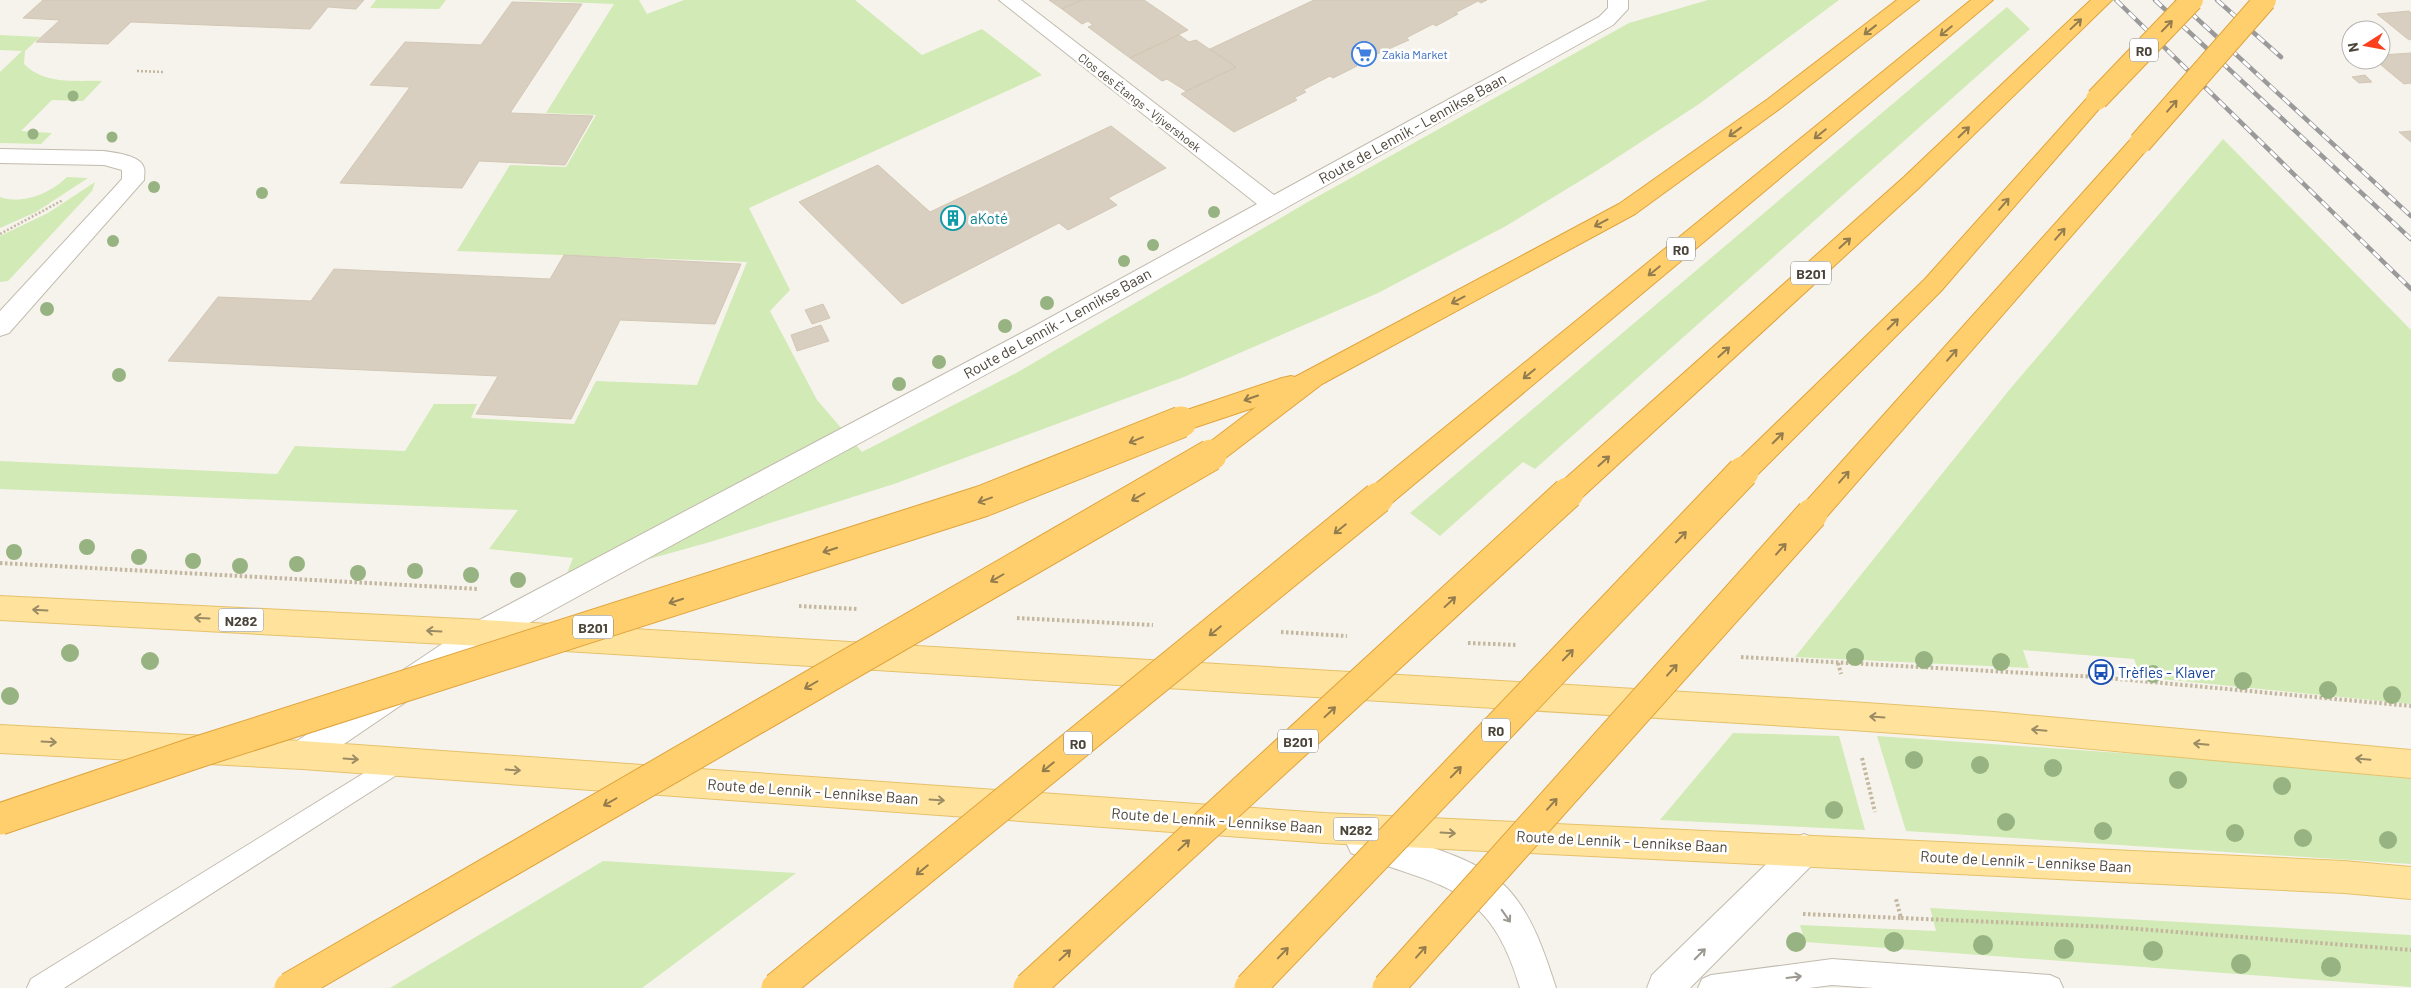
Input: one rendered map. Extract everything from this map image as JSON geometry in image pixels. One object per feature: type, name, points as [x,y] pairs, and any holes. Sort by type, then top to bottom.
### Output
[{"type":"highway","points":[[290,988],[1211,455],[1314,377],[1627,209],[1775,104],[1909,0]]},
{"type":"highway","name":"R0","points":[[777,988],[1378,498],[1983,0]]},
{"type":"highway","name":"B201","points":[[1029,988],[1568,493],[1912,182],[2102,0]]},
{"type":"highway","name":"R0","points":[[1250,988],[1743,472],[1933,285],[2097,99],[2192,0]]},
{"type":"highway","points":[[1388,988],[1812,514],[2264,0]]},
{"type":"highway","name":"B201","points":[[0,819],[198,752],[983,501],[1181,422],[1314,377]]},
{"type":"main road","name":"N282","points":[[0,608],[483,633],[1871,717],[1994,726],[2411,764]]},
{"type":"main road","name":"N282","points":[[0,739],[302,755]]},
{"type":"main road","name":"Route de Lennik - Lennikse Baan","points":[[302,755],[1324,828],[2344,876],[2411,883]]},
{"type":"street","name":"Clos des Étangs - Vijvershoek","points":[[1009,0],[1272,205]]},
{"type":"street","name":"Route de Lennik - Lennikse Baan","points":[[302,755],[483,633],[1042,332],[1606,21],[1618,9],[1618,0]]},
{"type":"street","points":[[0,156],[112,160],[132,167],[133,180],[0,327]]},
{"type":"street","points":[[1324,828],[1457,876],[1487,892],[1508,917],[1533,970],[1538,988]]},
{"type":"street","points":[[1665,988],[1804,850]]},
{"type":"lane","points":[[40,988],[398,762]]},
{"type":"lane","points":[[1711,988],[1832,972],[2050,988]]},
{"type":"path","points":[[137,71],[164,72]]},
{"type":"path","points":[[1886,854],[1901,918]]},
{"type":"path","points":[[1796,914],[2112,927],[2411,950]]},
{"type":"green space","points":[[376,0],[446,0],[439,9],[370,8]]},
{"type":"green space","points":[[518,0],[639,0],[647,14],[684,0],[855,0],[922,55],[982,29],[1042,75],[749,208],[790,290],[770,311],[817,400],[862,452],[1018,372],[1306,203],[1629,23],[1708,0],[1839,0],[1699,104],[1598,170],[1506,226],[1378,293],[1184,377],[894,484],[710,542],[563,583],[573,558],[489,549],[518,510],[0,489],[0,461],[277,474],[295,446],[405,451],[434,404],[477,404],[471,418],[574,424],[596,381],[697,385],[747,262],[457,251],[510,165],[566,167],[596,115],[546,113],[614,4]]},
{"type":"green space","points":[[2007,7],[2030,29],[1535,469],[1523,462],[1440,536],[1410,513]]},
{"type":"green space","points":[[0,35],[40,37],[25,51],[24,64],[32,71],[60,80],[102,81],[83,101],[52,100],[21,131],[52,133],[41,144],[0,143],[0,72],[22,51],[0,50]]},
{"type":"green space","points":[[2223,139],[2411,330],[2411,704],[2141,677],[2134,659],[2023,650],[2029,668],[1795,657],[2010,389]]},
{"type":"green space","points":[[67,177],[88,178],[36,212],[0,228],[0,197],[18,200],[36,196],[53,188]]},
{"type":"green space","points":[[95,182],[92,191],[8,281],[0,282],[0,236],[48,213]]},
{"type":"green space","points":[[1733,733],[1839,736],[1865,830],[1660,820]]},
{"type":"green space","points":[[1877,736],[2221,760],[2411,779],[2411,864],[1906,831]]},
{"type":"green space","points":[[603,861],[796,873],[642,988],[390,988]]},
{"type":"green space","points":[[1930,908],[2411,935],[2411,987],[1805,942],[1800,925],[1936,931]]},
{"type":"building","points":[[43,0],[364,0],[356,9],[328,7],[310,29],[131,22],[108,44],[36,42],[60,20],[23,18]]},
{"type":"building","points":[[1049,0],[1082,0],[1062,9]]},
{"type":"building","points":[[1082,0],[1144,0],[1188,30],[1130,58],[1088,27],[1093,25],[1088,21],[1082,24],[1062,9]]},
{"type":"building","points":[[1314,0],[1487,0],[1481,3],[1478,1],[1436,26],[1433,24],[1406,38],[1409,40],[1354,64],[1357,66],[1333,78],[1330,76],[1303,90],[1306,92],[1294,98],[1297,100],[1234,132],[1181,94],[1236,67],[1210,49]]},
{"type":"building","points":[[512,2],[582,4],[510,113],[593,116],[565,165],[479,161],[462,188],[340,183],[410,87],[370,85],[405,42],[481,45]]},
{"type":"building","points":[[2409,11],[2411,13],[2411,39],[2409,40],[2391,25],[2391,20],[2384,20],[2377,14]]},
{"type":"building","points":[[1179,35],[1189,42],[1196,40],[1236,67],[1186,91],[1167,79],[1162,81],[1130,58]]},
{"type":"building","points":[[2411,53],[2411,83],[2404,84],[2387,70],[2391,70],[2391,54]]},
{"type":"building","points":[[2365,75],[2372,82],[2359,83],[2352,77]]},
{"type":"building","name":"aKoté","points":[[1111,126],[1166,168],[1108,198],[1117,205],[1068,230],[1059,223],[902,304],[799,202],[878,165],[930,212]]},
{"type":"building","points":[[2411,131],[2411,142],[2399,132],[2401,132]]},
{"type":"building","points":[[564,255],[741,264],[715,324],[620,320],[571,419],[476,414],[498,376],[168,361],[218,297],[311,301],[334,269],[550,279]]},
{"type":"building","points":[[823,304],[830,318],[812,324],[805,310]]},
{"type":"building","points":[[821,325],[829,341],[797,351],[791,335]]},
{"type":"railway","points":[[2116,0],[2411,289]]},
{"type":"railway","points":[[2155,0],[2411,239]]},
{"type":"railway","points":[[2177,0],[2411,216]]},
{"type":"railway","points":[[2217,0],[2281,57]]},
{"type":"place","name":"Zakia Market","points":[[1364,54]]},
{"type":"place","name":"aKoté","points":[[953,218]]},
{"type":"place","name":"Trèfles - Klaver","points":[[2101,672]]}]
